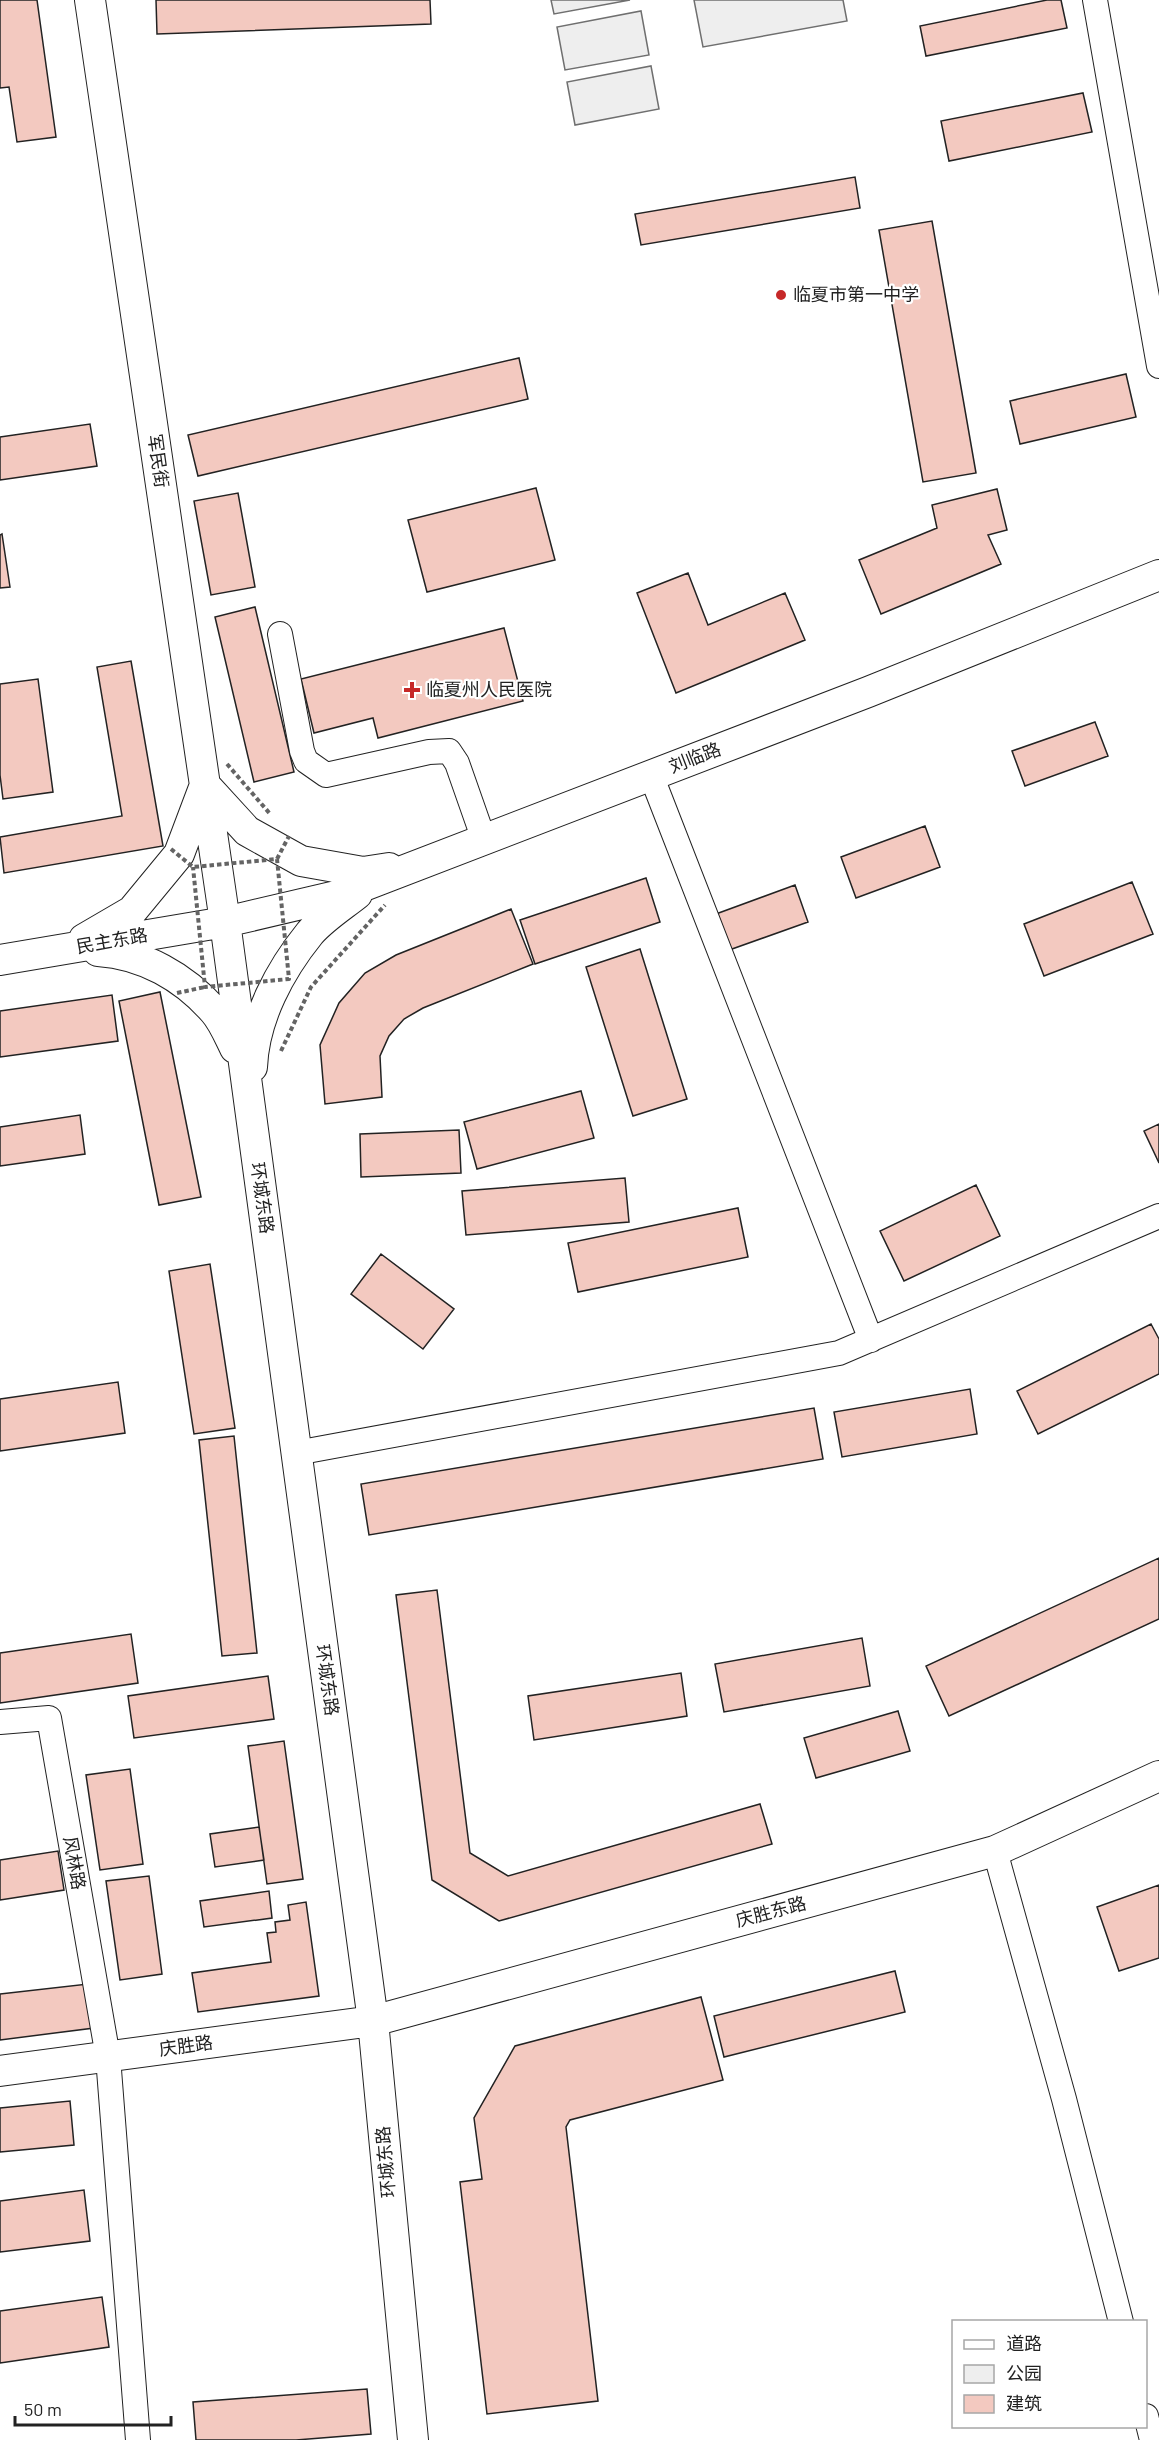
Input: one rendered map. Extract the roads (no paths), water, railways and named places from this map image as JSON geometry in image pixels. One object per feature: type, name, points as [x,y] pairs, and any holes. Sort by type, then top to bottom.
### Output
[{"type":"main road","name":"军民街","points":[[90,0],[225,922]]},
{"type":"main road","name":"刘临路","points":[[225,922],[340,895],[1159,575]]},
{"type":"main road","points":[[68,948],[132,911],[179,854],[205,785],[247,831],[301,861],[363,872],[424,863]]},
{"type":"main road","points":[[251,1115],[253,1049],[274,986],[311,931],[363,889],[424,863]]},
{"type":"main road","name":"民主东路","points":[[0,960],[225,922]]},
{"type":"main road","name":"环城东路","points":[[225,922],[373,2021],[413,2440]]},
{"type":"main road","points":[[68,948],[124,952],[175,975],[216,1012],[242,1061],[251,1115]]},
{"type":"main road","name":"庆胜东路","points":[[373,2021],[995,1851],[1159,1776]]},
{"type":"main road","name":"庆胜路","points":[[0,2071],[373,2021]]},
{"type":"street","points":[[1095,0],[1159,366]]},
{"type":"street","points":[[280,634],[302,752],[306,760],[326,775],[429,752],[449,751],[457,763],[484,840]]},
{"type":"street","points":[[651,775],[871,1340]]},
{"type":"street","points":[[296,1453],[839,1353],[1159,1216]]},
{"type":"street","name":"风林路","points":[[0,1722],[50,1718],[108,2057]]},
{"type":"street","points":[[995,1851],[1064,2099],[1120,2320]]},
{"type":"street","points":[[108,2057],[138,2440]]},
{"type":"street","points":[[1147,2420],[1152,2440]]},
{"type":"place","name":"临夏市第一中学","points":[[781,295]]},
{"type":"place","name":"临夏州人民医院","points":[[412,690]]}]
